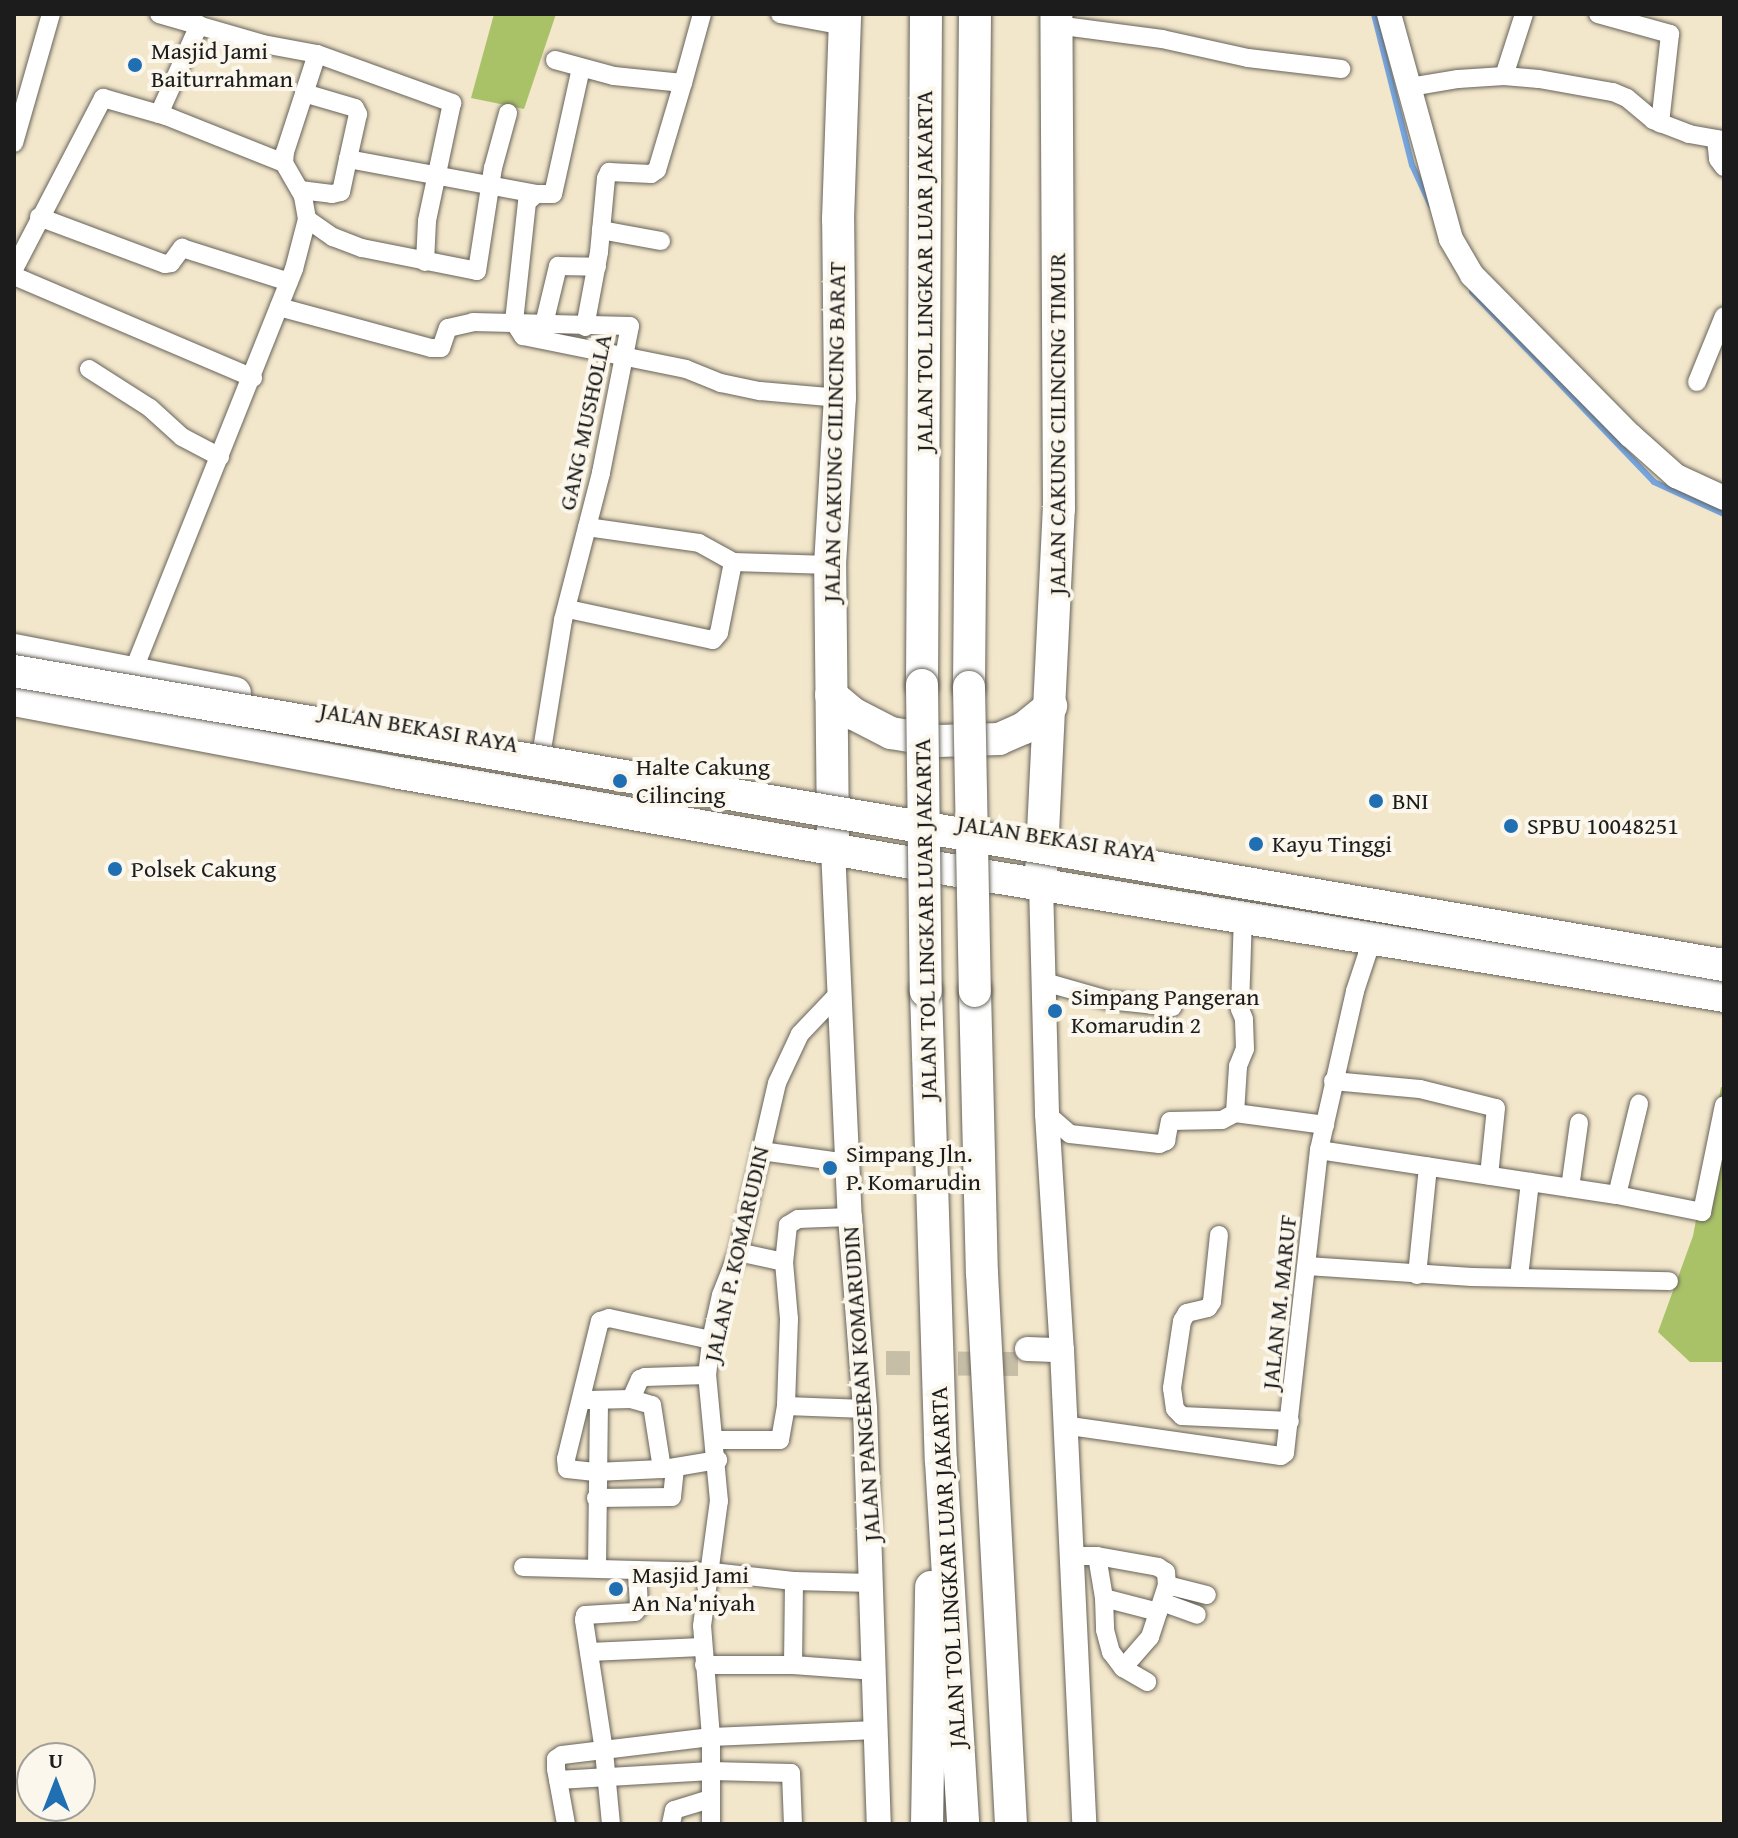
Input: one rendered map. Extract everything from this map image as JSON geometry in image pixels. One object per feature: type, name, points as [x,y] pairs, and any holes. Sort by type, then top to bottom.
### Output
[{"type":"highway","name":"JALAN TOL LINGKAR LUAR JAKARTA","points":[[926,14],[922,685],[926,991],[941,1461],[963,1824]]},
{"type":"highway","name":"JALAN TOL LINGKAR LUAR JAKARTA","points":[[975,14],[969,687],[975,991],[983,1303],[1011,1824]]},
{"type":"highway","name":"JALAN CAKUNG CILINCING BARAT","points":[[833,849],[830,565],[840,398],[838,219],[845,20]]},
{"type":"highway","name":"JALAN CAKUNG CILINCING TIMUR","points":[[1041,884],[1059,509],[1056,20]]},
{"type":"highway","name":"JALAN BEKASI RAYA","points":[[14,650],[833,803],[1042,834],[1724,950]]},
{"type":"highway","points":[[14,671],[1724,965]]},
{"type":"highway","points":[[831,695],[854,714],[891,733],[939,741],[999,739],[1024,728],[1051,706]]},
{"type":"highway","name":"JALAN BEKASI RAYA","points":[[14,700],[206,738],[833,849],[1724,996]]},
{"type":"highway","points":[[1099,893],[1106,845]]},
{"type":"highway","points":[[927,1824],[931,1565],[941,1461]]},
{"type":"street","points":[[14,143],[51,14]]},
{"type":"street","points":[[159,14],[207,23],[317,54],[452,103],[427,221],[425,262]]},
{"type":"street","points":[[279,307],[431,348],[441,348],[443,335],[455,325],[514,322],[585,327],[597,267],[609,172],[651,174],[657,170],[702,14]]},
{"type":"street","points":[[780,14],[845,20]]},
{"type":"street","points":[[1389,14],[1451,239],[1472,275],[1630,435],[1676,476],[1724,498]]},
{"type":"street","points":[[1504,76],[1524,14]]},
{"type":"street","points":[[1598,14],[1670,34],[1673,38],[1660,123]]},
{"type":"street","points":[[1056,20],[1175,41],[1248,58],[1341,69]]},
{"type":"street","points":[[159,114],[207,23]]},
{"type":"street","points":[[284,163],[317,54]]},
{"type":"street","points":[[555,60],[614,76],[683,83]]},
{"type":"street","points":[[348,159],[439,174],[490,188],[553,194],[581,68]]},
{"type":"street","points":[[1410,87],[1504,76],[1613,92],[1627,98],[1660,123],[1720,140],[1718,159],[1724,167]]},
{"type":"street","points":[[300,190],[332,194],[341,192],[358,114],[355,108],[304,93]]},
{"type":"street","points":[[14,269],[103,98],[159,114],[284,163],[300,190],[307,219],[289,282],[132,674]]},
{"type":"street","points":[[307,219],[333,237],[362,248],[477,271],[490,188],[508,113]]},
{"type":"street","points":[[536,194],[527,202],[514,322],[528,339],[686,369],[721,383],[760,391],[840,398]]},
{"type":"street","points":[[39,217],[165,264],[171,263],[182,248],[289,282]]},
{"type":"street","points":[[601,230],[661,241]]},
{"type":"street","points":[[544,324],[558,266],[597,267]]},
{"type":"street","points":[[14,276],[253,378]]},
{"type":"street","points":[[1697,382],[1724,316]]},
{"type":"street","name":"GANG MUSHOLLA","points":[[542,749],[568,609],[630,326],[585,327]]},
{"type":"street","points":[[89,369],[150,408],[182,437],[220,457]]},
{"type":"street","name":"GANG MUSHOLLA","points":[[587,527],[699,543],[733,562],[830,565]]},
{"type":"street","points":[[568,609],[713,640],[719,633],[733,562]]},
{"type":"street","name":"JALAN PANGERAN KOMARUDIN","points":[[833,849],[850,1217],[874,1357],[865,1409],[879,1824]]},
{"type":"street","points":[[1041,884],[1041,981],[1047,1114],[1084,1824]]},
{"type":"street","points":[[1235,1113],[1238,1066],[1245,1049],[1244,1019],[1240,1009],[1243,916]]},
{"type":"street","name":"JALAN M. MARUF","points":[[1063,1425],[1281,1456],[1287,1447],[1319,1150],[1333,1081],[1373,937]]},
{"type":"street","points":[[1041,981],[1108,1000],[1173,1007]]},
{"type":"street","name":"JALAN P. KOMARUDIN","points":[[711,1824],[711,1737],[702,1626],[712,1572],[719,1501],[718,1460],[707,1375],[711,1340],[721,1295],[738,1252],[777,1083],[800,1034],[839,993]]},
{"type":"street","points":[[1333,1081],[1420,1089],[1496,1108],[1489,1176]]},
{"type":"street","points":[[1617,1195],[1639,1104]]},
{"type":"street","points":[[1319,1150],[1617,1195],[1703,1212],[1724,1105]]},
{"type":"street","points":[[1047,1114],[1070,1134],[1159,1144],[1166,1141],[1170,1121],[1222,1120],[1235,1113],[1325,1125]]},
{"type":"street","points":[[1570,1188],[1579,1123]]},
{"type":"street","points":[[761,1151],[849,1163]]},
{"type":"street","points":[[1417,1275],[1428,1167]]},
{"type":"street","points":[[1519,1277],[1530,1182]]},
{"type":"street","points":[[715,1440],[780,1440],[786,1406],[789,1319],[784,1262],[788,1225],[792,1220],[850,1217]]},
{"type":"street","points":[[1219,1235],[1212,1302],[1208,1308],[1187,1313],[1182,1321],[1172,1388],[1175,1409],[1182,1416],[1290,1421]]},
{"type":"street","points":[[738,1252],[784,1262]]},
{"type":"street","points":[[1307,1266],[1417,1275],[1669,1281]]},
{"type":"street","points":[[597,1567],[590,1400],[600,1321],[604,1319],[711,1340]]},
{"type":"street","points":[[1028,1356],[1062,1357]]},
{"type":"street","points":[[631,1399],[640,1379],[645,1377],[707,1375]]},
{"type":"street","points":[[590,1400],[631,1399],[652,1405],[672,1497],[596,1498]]},
{"type":"street","points":[[590,1400],[566,1459],[567,1469],[595,1472],[668,1469],[718,1460]]},
{"type":"street","points":[[786,1406],[865,1409]]},
{"type":"street","points":[[1069,1556],[1097,1556],[1158,1567],[1166,1572],[1162,1600],[1150,1637],[1123,1668]]},
{"type":"street","points":[[1097,1556],[1104,1598],[1106,1639],[1123,1668],[1147,1682]]},
{"type":"street","points":[[523,1567],[712,1572],[794,1581],[872,1583]]},
{"type":"street","points":[[611,1824],[585,1615],[635,1612],[639,1607],[637,1570]]},
{"type":"street","points":[[793,1665],[794,1581]]},
{"type":"street","points":[[1104,1598],[1162,1600],[1207,1595]]},
{"type":"street","points":[[1162,1600],[1197,1615]]},
{"type":"street","points":[[589,1652],[703,1656],[875,1671]]},
{"type":"street","points":[[566,1824],[556,1759],[562,1755],[711,1737],[876,1730]]},
{"type":"street","points":[[558,1780],[711,1771],[791,1773],[793,1824]]},
{"type":"street","points":[[671,1824],[674,1810],[710,1799]]},
{"type":"green space","points":[[494,14],[556,14],[524,109],[471,98]]},
{"type":"green space","points":[[1721,1087],[1724,1088],[1724,1362],[1690,1362],[1658,1332],[1693,1236]]},
{"type":"waterway","points":[[1374,14],[1412,165],[1431,206]]},
{"type":"waterway","points":[[1472,292],[1654,482],[1724,514]]},
{"type":"tunnel","points":[[886,1363],[1028,1364]]},
{"type":"place","name":"Masjid Jami Baiturrahman","points":[[135,65]]},
{"type":"place","name":"Halte Cakung Cilincing","points":[[620,781]]},
{"type":"place","name":"BNI","points":[[1376,801]]},
{"type":"place","name":"SPBU 10048251","points":[[1511,826]]},
{"type":"place","name":"Kayu Tinggi","points":[[1256,844]]},
{"type":"place","name":"Polsek Cakung","points":[[115,869]]},
{"type":"place","name":"Simpang Pangeran Komarudin 2","points":[[1055,1011]]},
{"type":"place","name":"Simpang Jln. P. Komarudin","points":[[830,1168]]},
{"type":"place","name":"Masjid Jami An Na'niyah","points":[[616,1589]]}]
